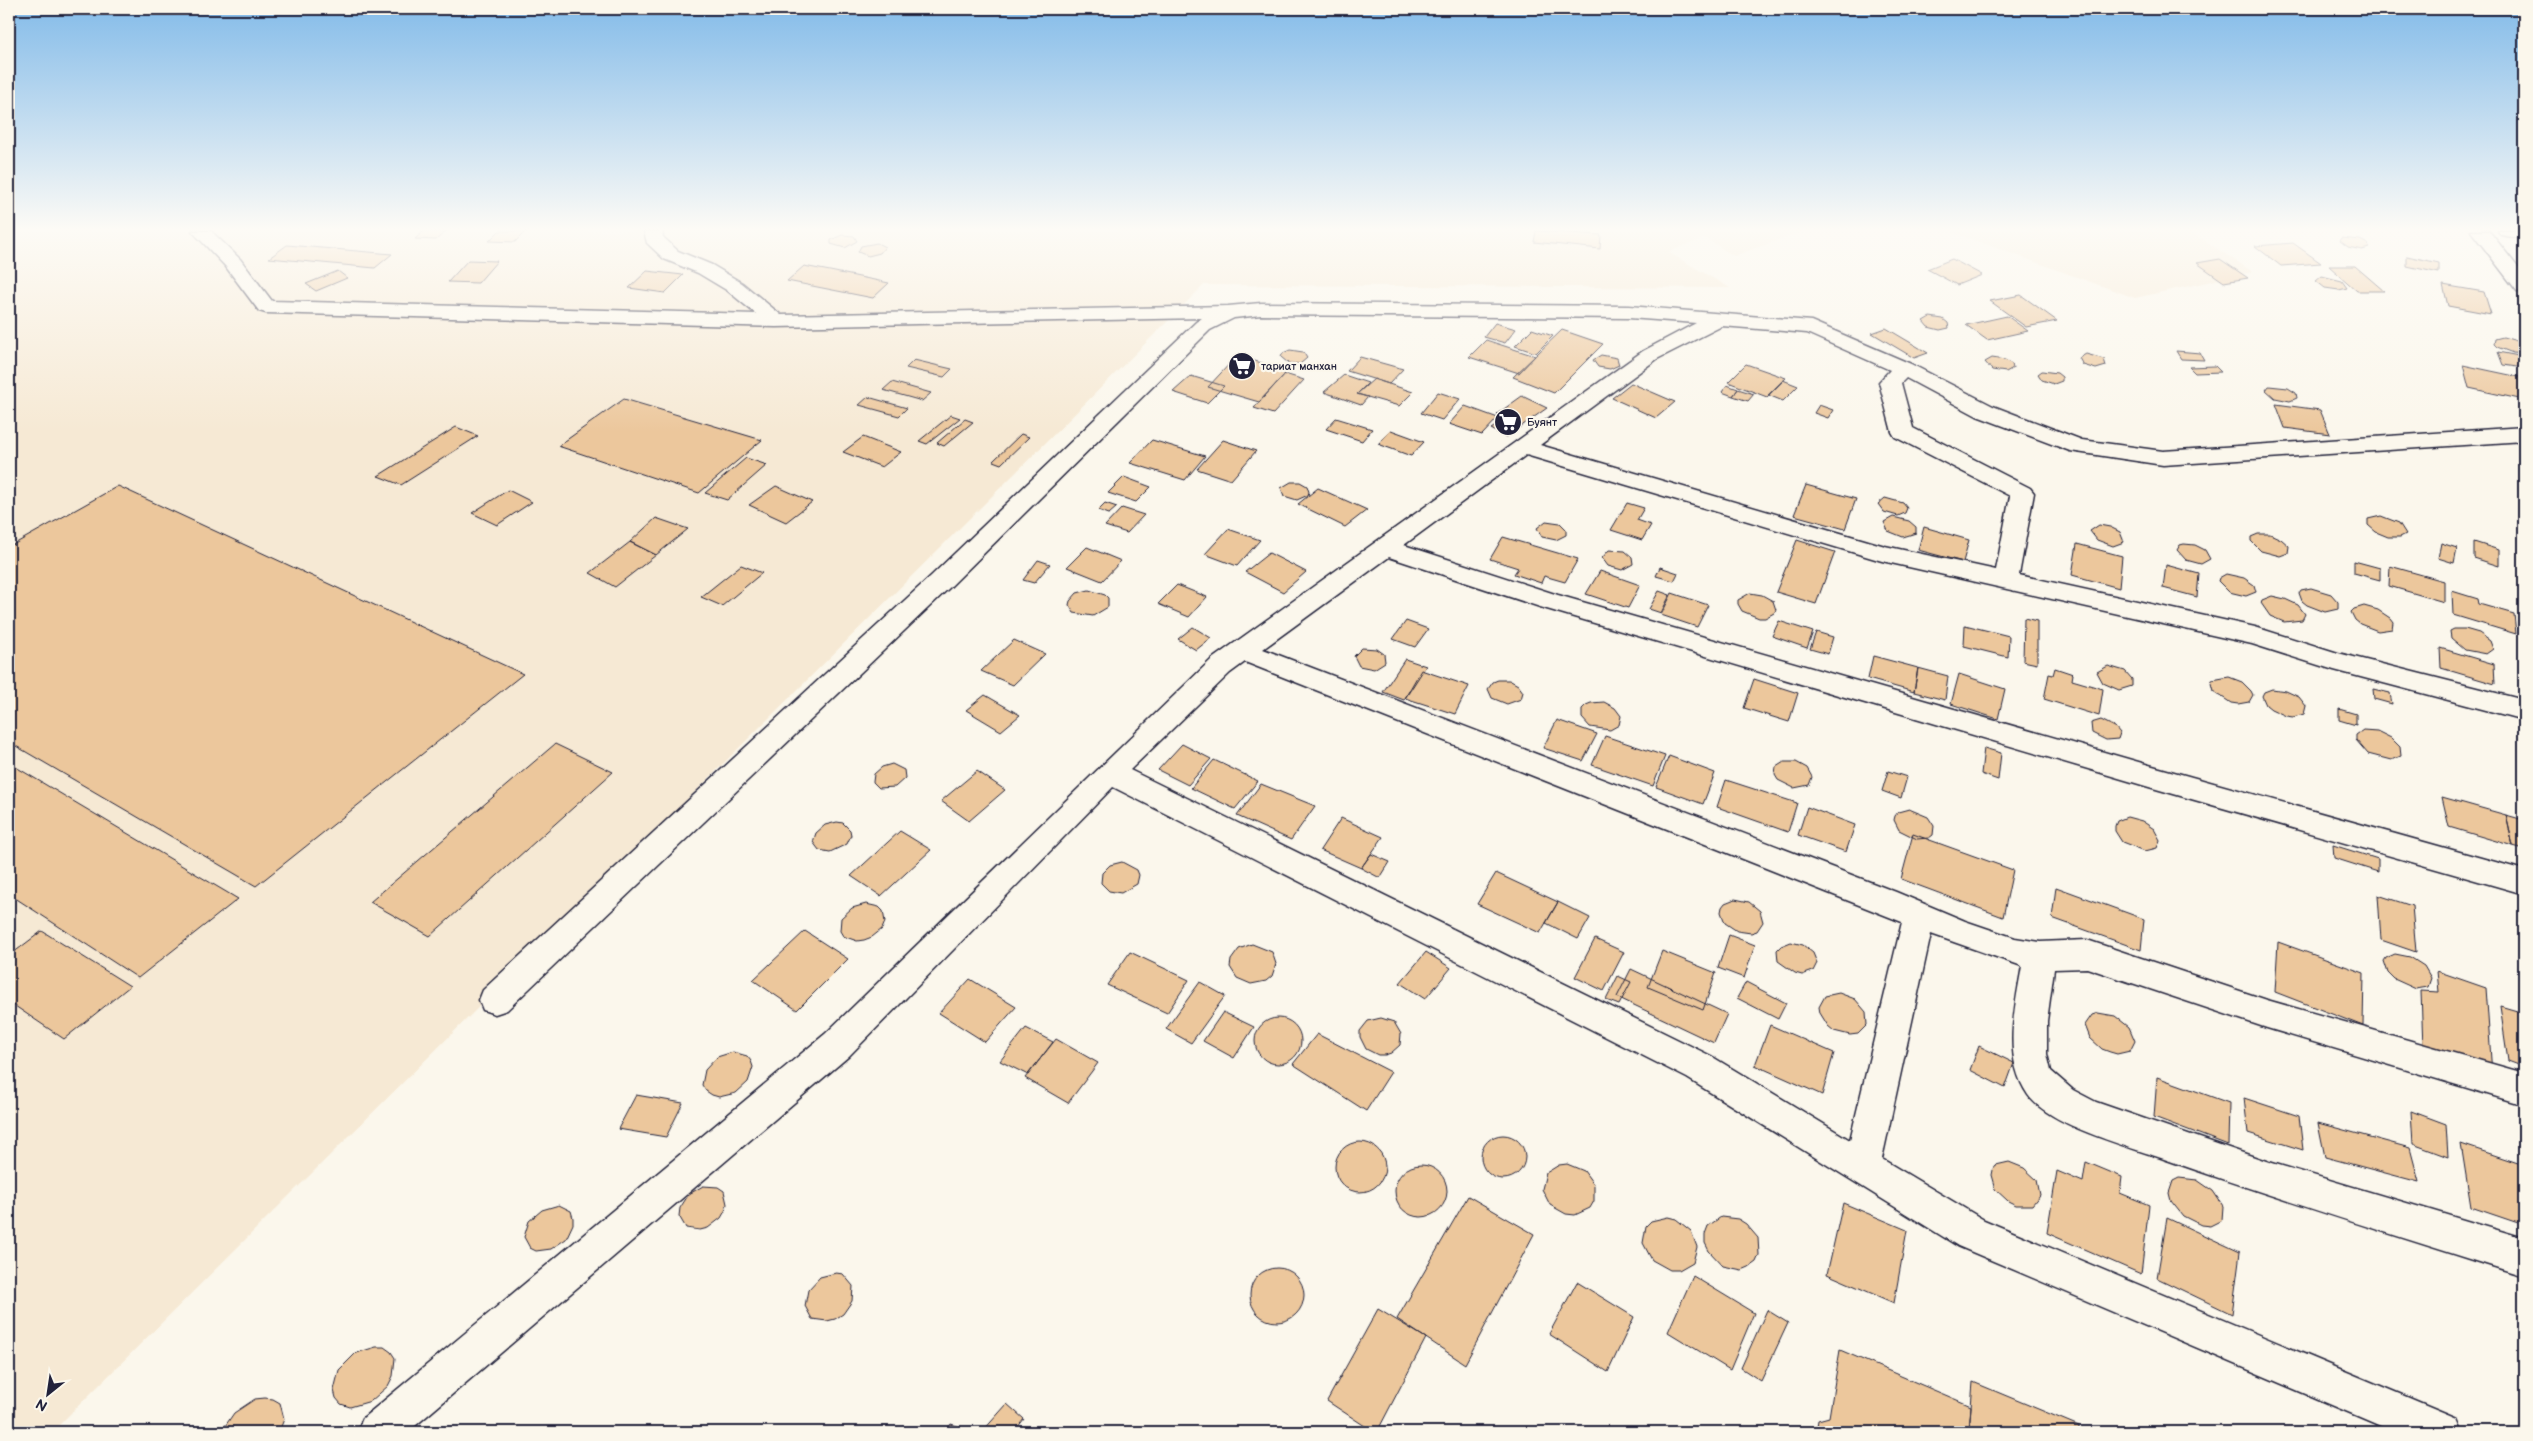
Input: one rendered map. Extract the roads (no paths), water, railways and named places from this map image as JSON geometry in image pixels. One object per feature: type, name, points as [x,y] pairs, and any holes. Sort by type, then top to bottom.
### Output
[{"type":"street","points":[[259,298],[266,307],[776,321],[1230,312],[1262,309],[1619,312],[1722,318],[1810,327],[1904,368],[1985,411],[2078,446],[2164,458],[2520,440]]},
{"type":"street","points":[[749,298],[776,321]]},
{"type":"street","points":[[494,1000],[940,582],[1203,326],[1230,312]]},
{"type":"street","points":[[377,1432],[837,1045],[1110,773],[1222,666],[1650,355],[1722,318]]},
{"type":"street","points":[[1904,368],[1890,382],[1903,432],[2022,493],[2006,581]]},
{"type":"street","points":[[1522,447],[1882,553],[2254,636],[2334,661],[2524,710]]},
{"type":"street","points":[[1385,547],[1559,603],[2149,776],[2524,882]]},
{"type":"street","points":[[1242,651],[1919,916],[2015,951],[2040,956],[2087,954],[2267,1014],[2524,1089]]},
{"type":"street","points":[[1110,773],[1699,1067],[1971,1233],[2443,1432]]},
{"type":"street","points":[[1862,1166],[1919,916]]},
{"type":"street","points":[[2040,956],[2030,1039],[2030,1060],[2040,1083],[2064,1103],[2087,1115],[2269,1179],[2524,1256]]},
{"type":"place","name":"тариат манхан","points":[[1242,366]]},
{"type":"place","name":"Буянт","points":[[1508,422]]}]
